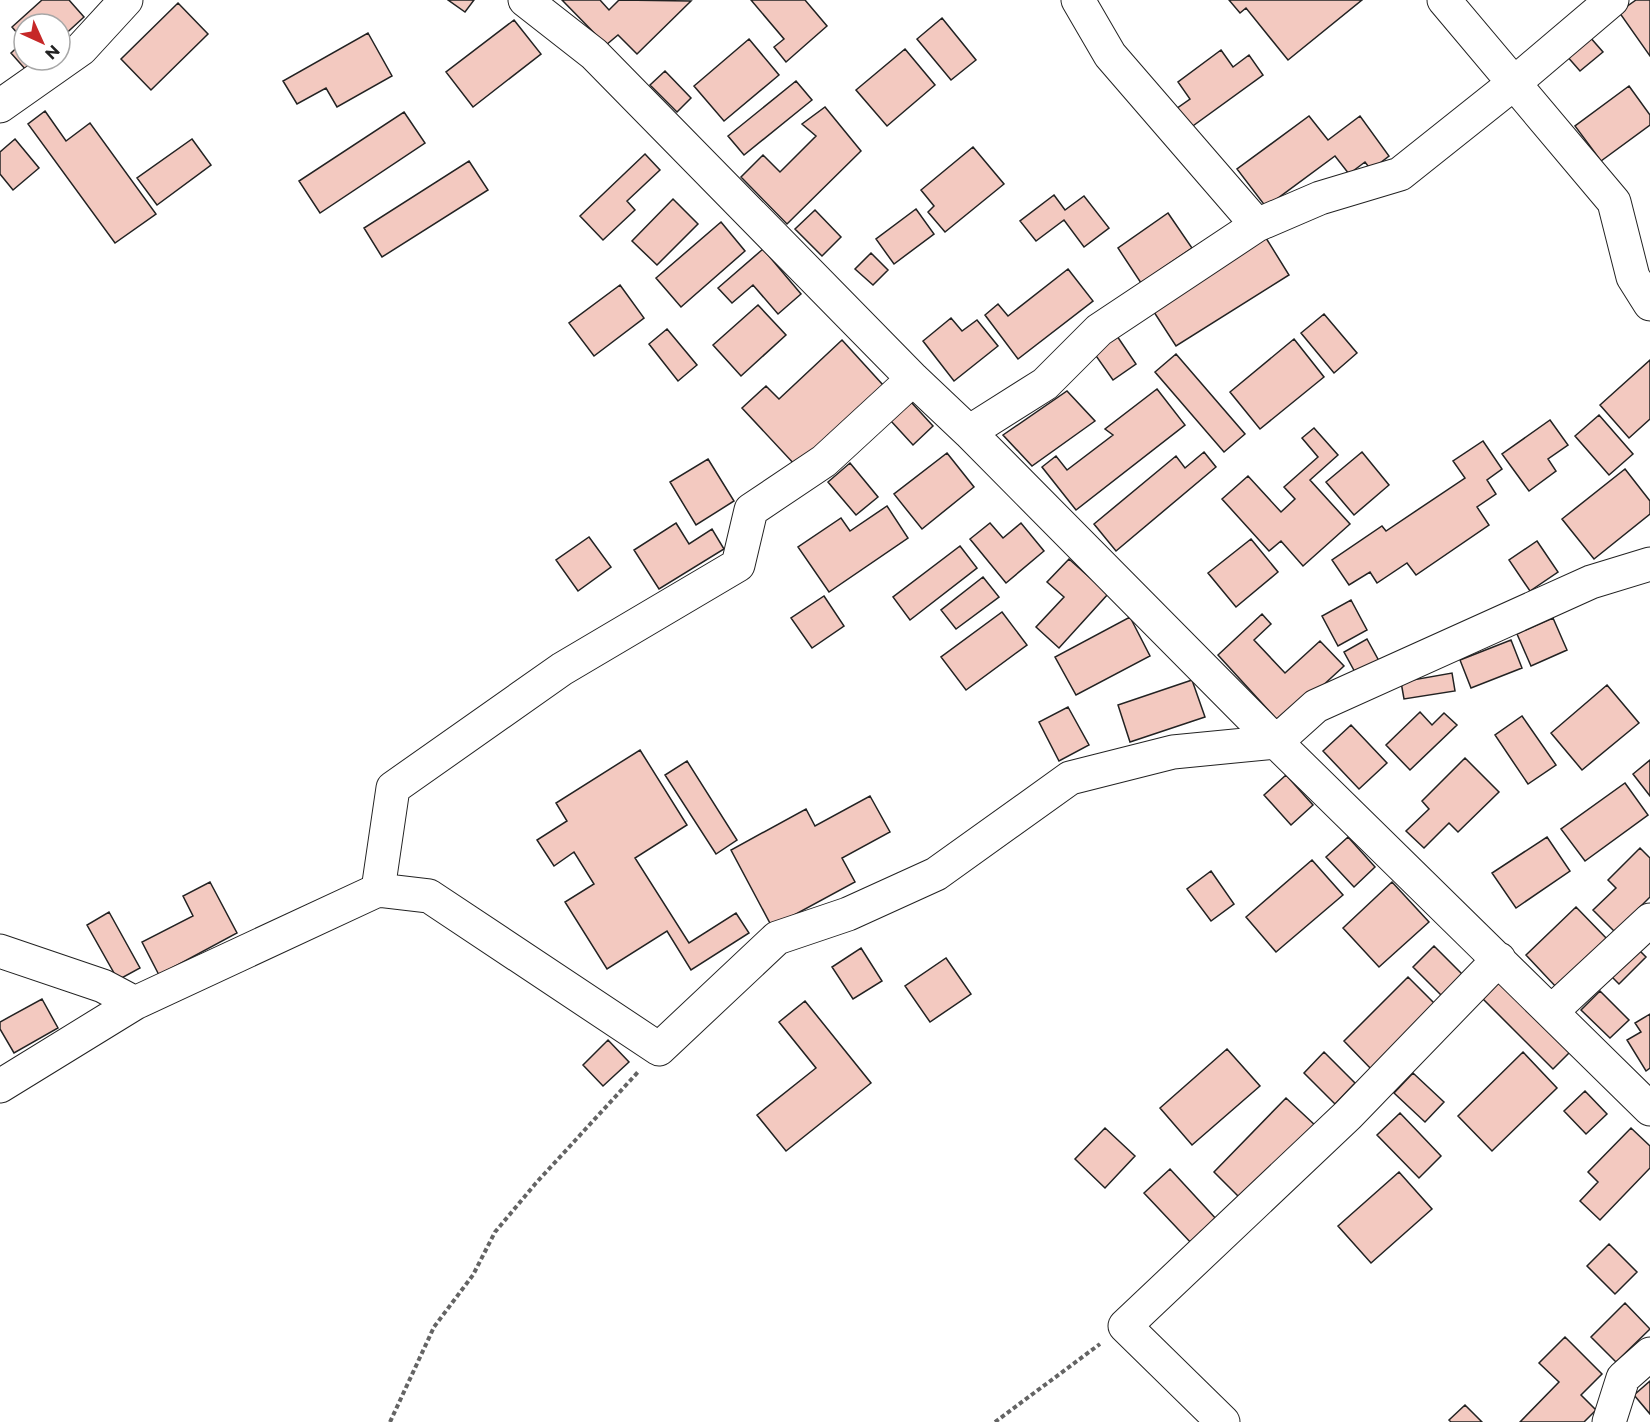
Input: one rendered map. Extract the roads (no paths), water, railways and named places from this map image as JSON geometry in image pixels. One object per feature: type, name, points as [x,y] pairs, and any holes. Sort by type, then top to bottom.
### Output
[{"type":"street","points":[[0,106],[81,49],[126,0]]},
{"type":"street","points":[[525,0],[594,54],[1276,742],[1650,1109]]},
{"type":"street","points":[[1078,0],[1110,55],[1257,225]]},
{"type":"street","points":[[1444,0],[1614,202],[1633,277],[1650,304]]},
{"type":"street","points":[[969,432],[1045,384],[1099,330],[1257,225],[1320,198],[1400,174],[1513,84],[1612,0]]},
{"type":"street","points":[[378,890],[393,788],[562,669],[738,565],[751,510],[824,461],[913,378]]},
{"type":"street","points":[[0,1086],[135,1003],[378,890],[429,896],[659,1049],[777,938],[848,914],[936,874],[1070,778],[1173,752],[1276,742],[1316,705],[1591,582],[1650,564]]},
{"type":"street","points":[[1552,1011],[1650,920]]},
{"type":"street","points":[[0,951],[104,986],[135,1003]]},
{"type":"street","points":[[1222,1422],[1125,1326],[1348,1115],[1499,959]]},
{"type":"street","points":[[1609,1422],[1623,1378],[1650,1354]]}]
